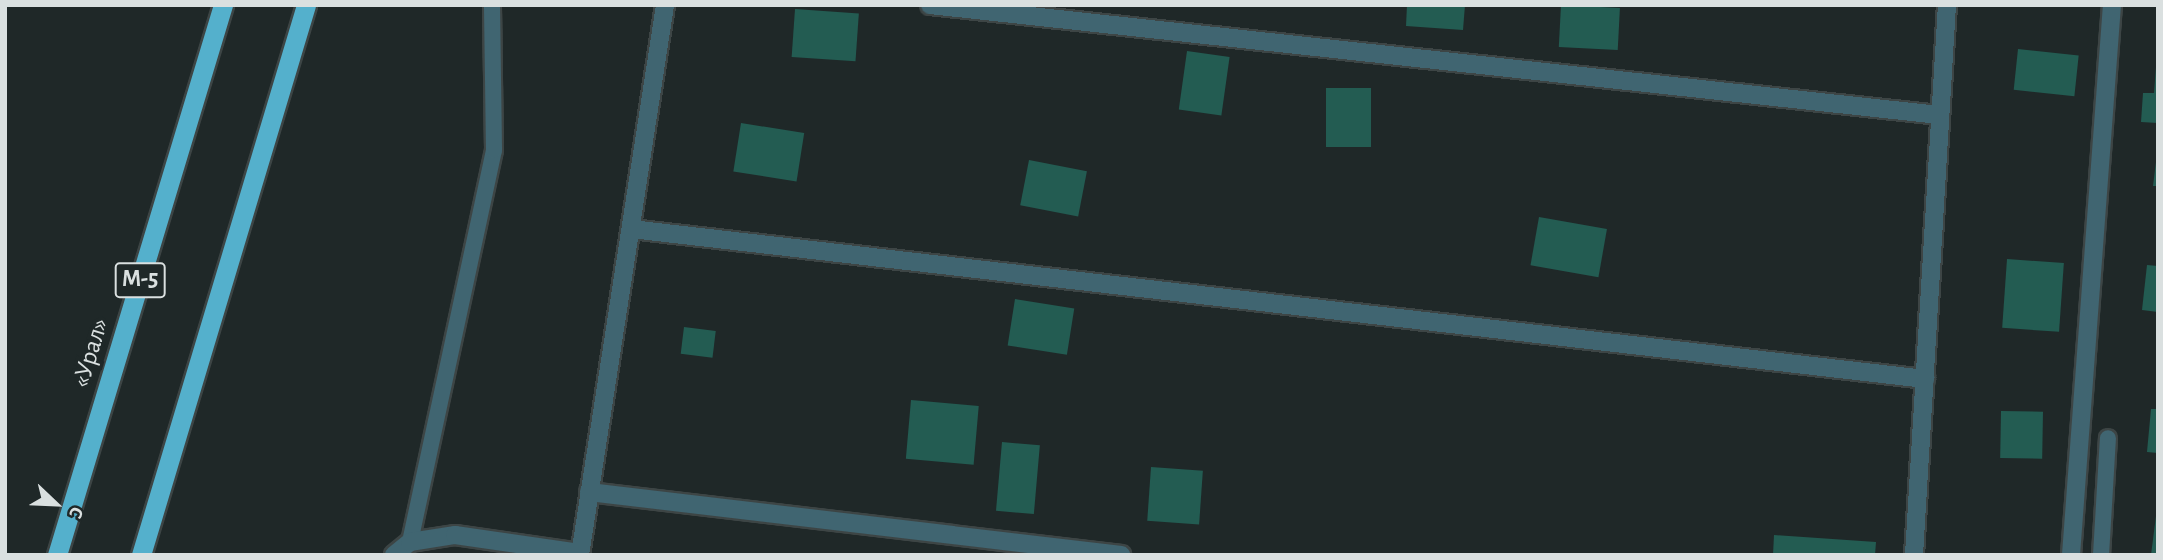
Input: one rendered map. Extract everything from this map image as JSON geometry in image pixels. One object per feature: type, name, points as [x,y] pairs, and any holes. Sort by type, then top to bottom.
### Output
[{"type":"highway","name":"«Урал»","points":[[57,555],[223,5]]},
{"type":"highway","points":[[141,555],[306,5]]},
{"type":"street","points":[[394,555],[410,542],[455,535],[580,554],[665,5]]},
{"type":"street","points":[[930,5],[1939,115]]},
{"type":"street","points":[[1914,555],[1947,5]]},
{"type":"street","points":[[2071,555],[2112,5]]},
{"type":"street","points":[[631,229],[1925,379]]},
{"type":"street","points":[[589,492],[1122,555]]},
{"type":"lane","points":[[410,542],[494,150],[492,5]]},
{"type":"lane","points":[[2101,555],[2108,438]]},
{"type":"building","points":[[1407,5],[1465,5],[1463,30],[1406,26]]},
{"type":"building","points":[[1561,5],[1620,8],[1618,50],[1559,47]]},
{"type":"building","points":[[795,9],[859,13],[855,61],[792,57]]},
{"type":"building","points":[[2018,49],[2079,55],[2074,96],[2014,90]]},
{"type":"building","points":[[1187,51],[1230,57],[1221,115],[1179,109]]},
{"type":"building","points":[[2156,67],[2158,123],[2141,122],[2143,93],[2154,93]]},
{"type":"building","points":[[1326,88],[1371,88],[1371,147],[1326,147]]},
{"type":"building","points":[[741,123],[804,133],[797,181],[733,171]]},
{"type":"building","points":[[1029,160],[1087,171],[1078,216],[1020,205]]},
{"type":"building","points":[[2156,162],[2158,186],[2153,186]]},
{"type":"building","points":[[1539,217],[1607,229],[1598,277],[1530,265]]},
{"type":"building","points":[[2007,259],[2064,263],[2059,332],[2002,328]]},
{"type":"building","points":[[2147,265],[2158,266],[2158,312],[2142,310]]},
{"type":"building","points":[[1015,299],[1074,308],[1067,355],[1008,345]]},
{"type":"building","points":[[684,327],[716,331],[712,358],[681,354]]},
{"type":"building","points":[[911,400],[979,406],[974,465],[906,459]]},
{"type":"building","points":[[2151,409],[2158,409],[2158,453],[2147,452]]},
{"type":"building","points":[[2001,411],[2043,412],[2042,459],[2000,458]]},
{"type":"building","points":[[1002,442],[1040,445],[1034,514],[996,511]]},
{"type":"building","points":[[1151,467],[1203,471],[1199,524],[1147,521]]},
{"type":"building","points":[[2156,516],[2158,555],[2151,555]]},
{"type":"building","points":[[1774,535],[1876,542],[1875,555],[1773,555]]}]
